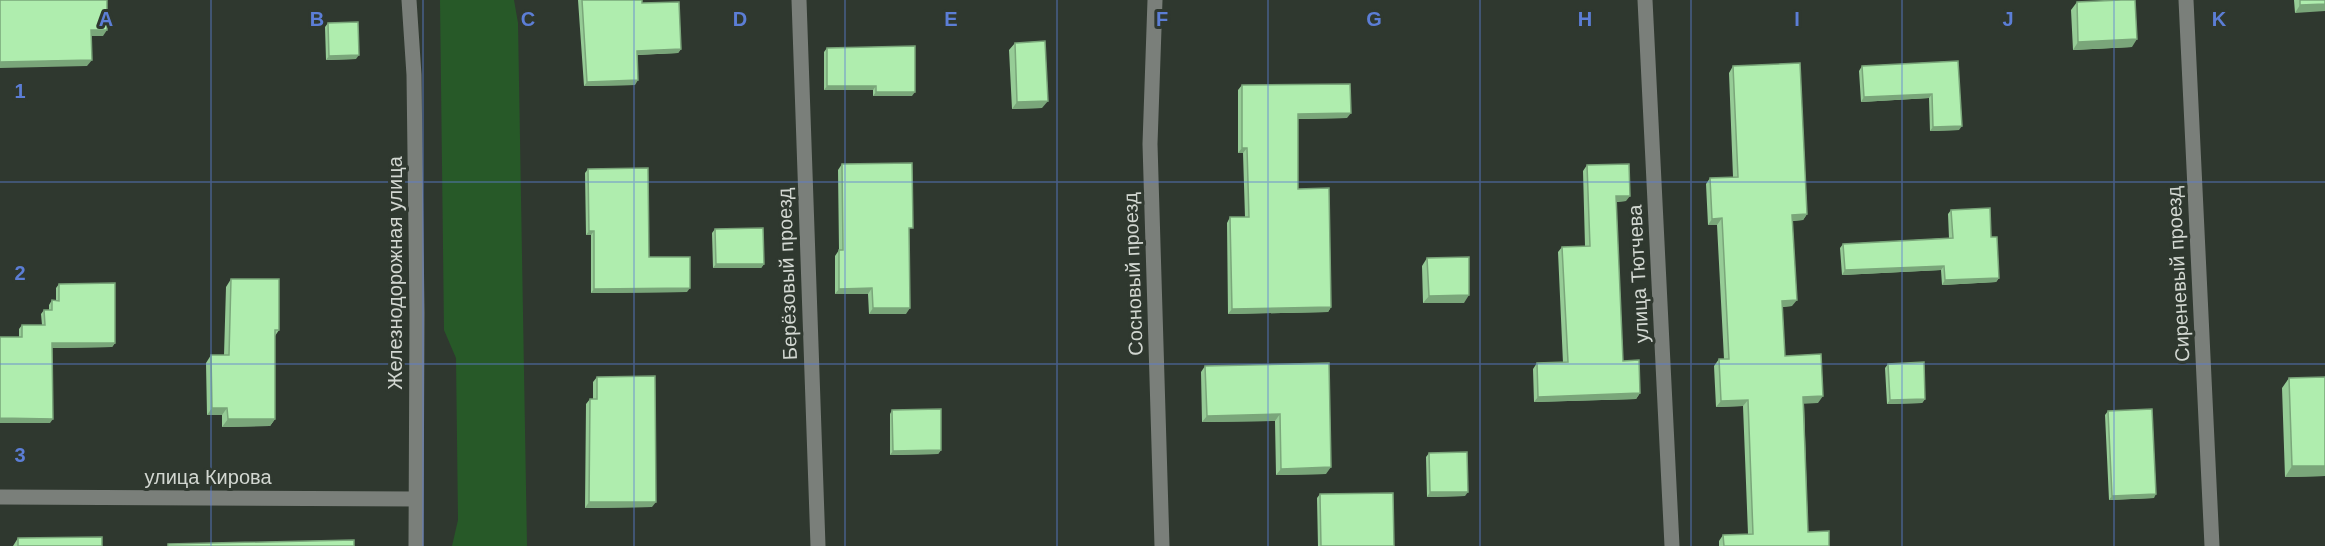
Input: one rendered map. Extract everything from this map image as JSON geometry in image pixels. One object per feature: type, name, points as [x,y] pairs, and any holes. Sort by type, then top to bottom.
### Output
[{"type":"street","name":"Железнодорожная улица","points":[[409,0],[414,75],[417,240],[416,546]]},
{"type":"street","name":"Берёзовый проезд","points":[[799,0],[818,546]]},
{"type":"street","name":"Сосновый проезд","points":[[1155,0],[1150,144],[1162,546]]},
{"type":"street","name":"улица Тютчева","points":[[1645,0],[1672,546]]},
{"type":"street","name":"Сиреневый проезд","points":[[2186,0],[2212,546]]},
{"type":"street","name":"улица Кирова","points":[[0,496],[416,499]]},
{"type":"green space","points":[[440,0],[514,0],[518,23],[527,546],[452,546],[458,520],[456,358],[444,330]]},
{"type":"building","points":[[0,0],[107,0],[107,30],[91,30],[92,60],[0,62]]},
{"type":"building","points":[[582,0],[679,2],[681,49],[637,51],[638,80],[587,82]]},
{"type":"building","points":[[2135,0],[2137,39],[2078,42],[2077,2]]},
{"type":"building","points":[[2300,0],[2325,0],[2325,4],[2300,5]]},
{"type":"building","points":[[358,22],[359,55],[329,56],[328,23]]},
{"type":"building","points":[[1045,41],[1048,101],[1017,102],[1015,43]]},
{"type":"building","points":[[915,46],[915,92],[876,92],[876,86],[827,86],[827,48]]},
{"type":"building","points":[[1958,61],[1962,126],[1933,127],[1932,94],[1864,97],[1862,66]]},
{"type":"building","points":[[1800,63],[1807,214],[1792,215],[1797,300],[1782,301],[1785,356],[1821,354],[1823,396],[1803,397],[1808,532],[1829,531],[1829,546],[1724,546],[1723,535],[1753,534],[1748,400],[1721,401],[1719,359],[1729,359],[1722,218],[1712,219],[1710,178],[1738,177],[1733,66]]},
{"type":"building","points":[[1350,84],[1351,113],[1298,114],[1298,189],[1329,188],[1331,307],[1232,309],[1230,217],[1249,217],[1247,148],[1242,148],[1242,85]]},
{"type":"building","points":[[912,163],[913,228],[909,228],[910,308],[873,308],[872,288],[839,289],[839,250],[843,250],[842,164]]},
{"type":"building","points":[[1629,164],[1630,196],[1616,196],[1623,361],[1639,360],[1640,393],[1538,397],[1537,363],[1568,362],[1562,247],[1590,246],[1587,165]]},
{"type":"building","points":[[648,168],[649,257],[690,257],[690,288],[594,289],[594,231],[589,231],[588,169]]},
{"type":"building","points":[[1990,208],[1991,237],[1997,237],[1999,278],[1945,280],[1944,266],[1845,270],[1843,244],[1953,238],[1951,210]]},
{"type":"building","points":[[763,228],[764,264],[716,264],[715,229]]},
{"type":"building","points":[[1469,257],[1469,295],[1429,296],[1427,258]]},
{"type":"building","points":[[231,279],[279,279],[279,330],[275,330],[275,419],[228,419],[227,408],[212,408],[211,355],[229,355]]},
{"type":"building","points":[[115,283],[115,343],[52,343],[53,419],[0,418],[0,337],[22,337],[22,325],[45,325],[44,310],[52,310],[52,300],[59,301],[59,284]]},
{"type":"building","points":[[1924,362],[1925,399],[1890,400],[1888,364]]},
{"type":"building","points":[[1329,363],[1331,467],[1281,469],[1280,414],[1207,416],[1205,366]]},
{"type":"building","points":[[655,376],[656,502],[589,502],[590,399],[597,399],[597,377]]},
{"type":"building","points":[[2325,377],[2325,466],[2292,466],[2289,378]]},
{"type":"building","points":[[941,409],[941,450],[893,451],[892,410]]},
{"type":"building","points":[[2152,409],[2156,494],[2112,496],[2108,411]]},
{"type":"building","points":[[1467,452],[1468,492],[1430,492],[1429,453]]},
{"type":"building","points":[[1393,493],[1394,546],[1321,546],[1320,494]]},
{"type":"building","points":[[102,537],[102,546],[18,546],[18,538]]},
{"type":"building","points":[[354,540],[354,546],[168,546],[168,544]]}]
